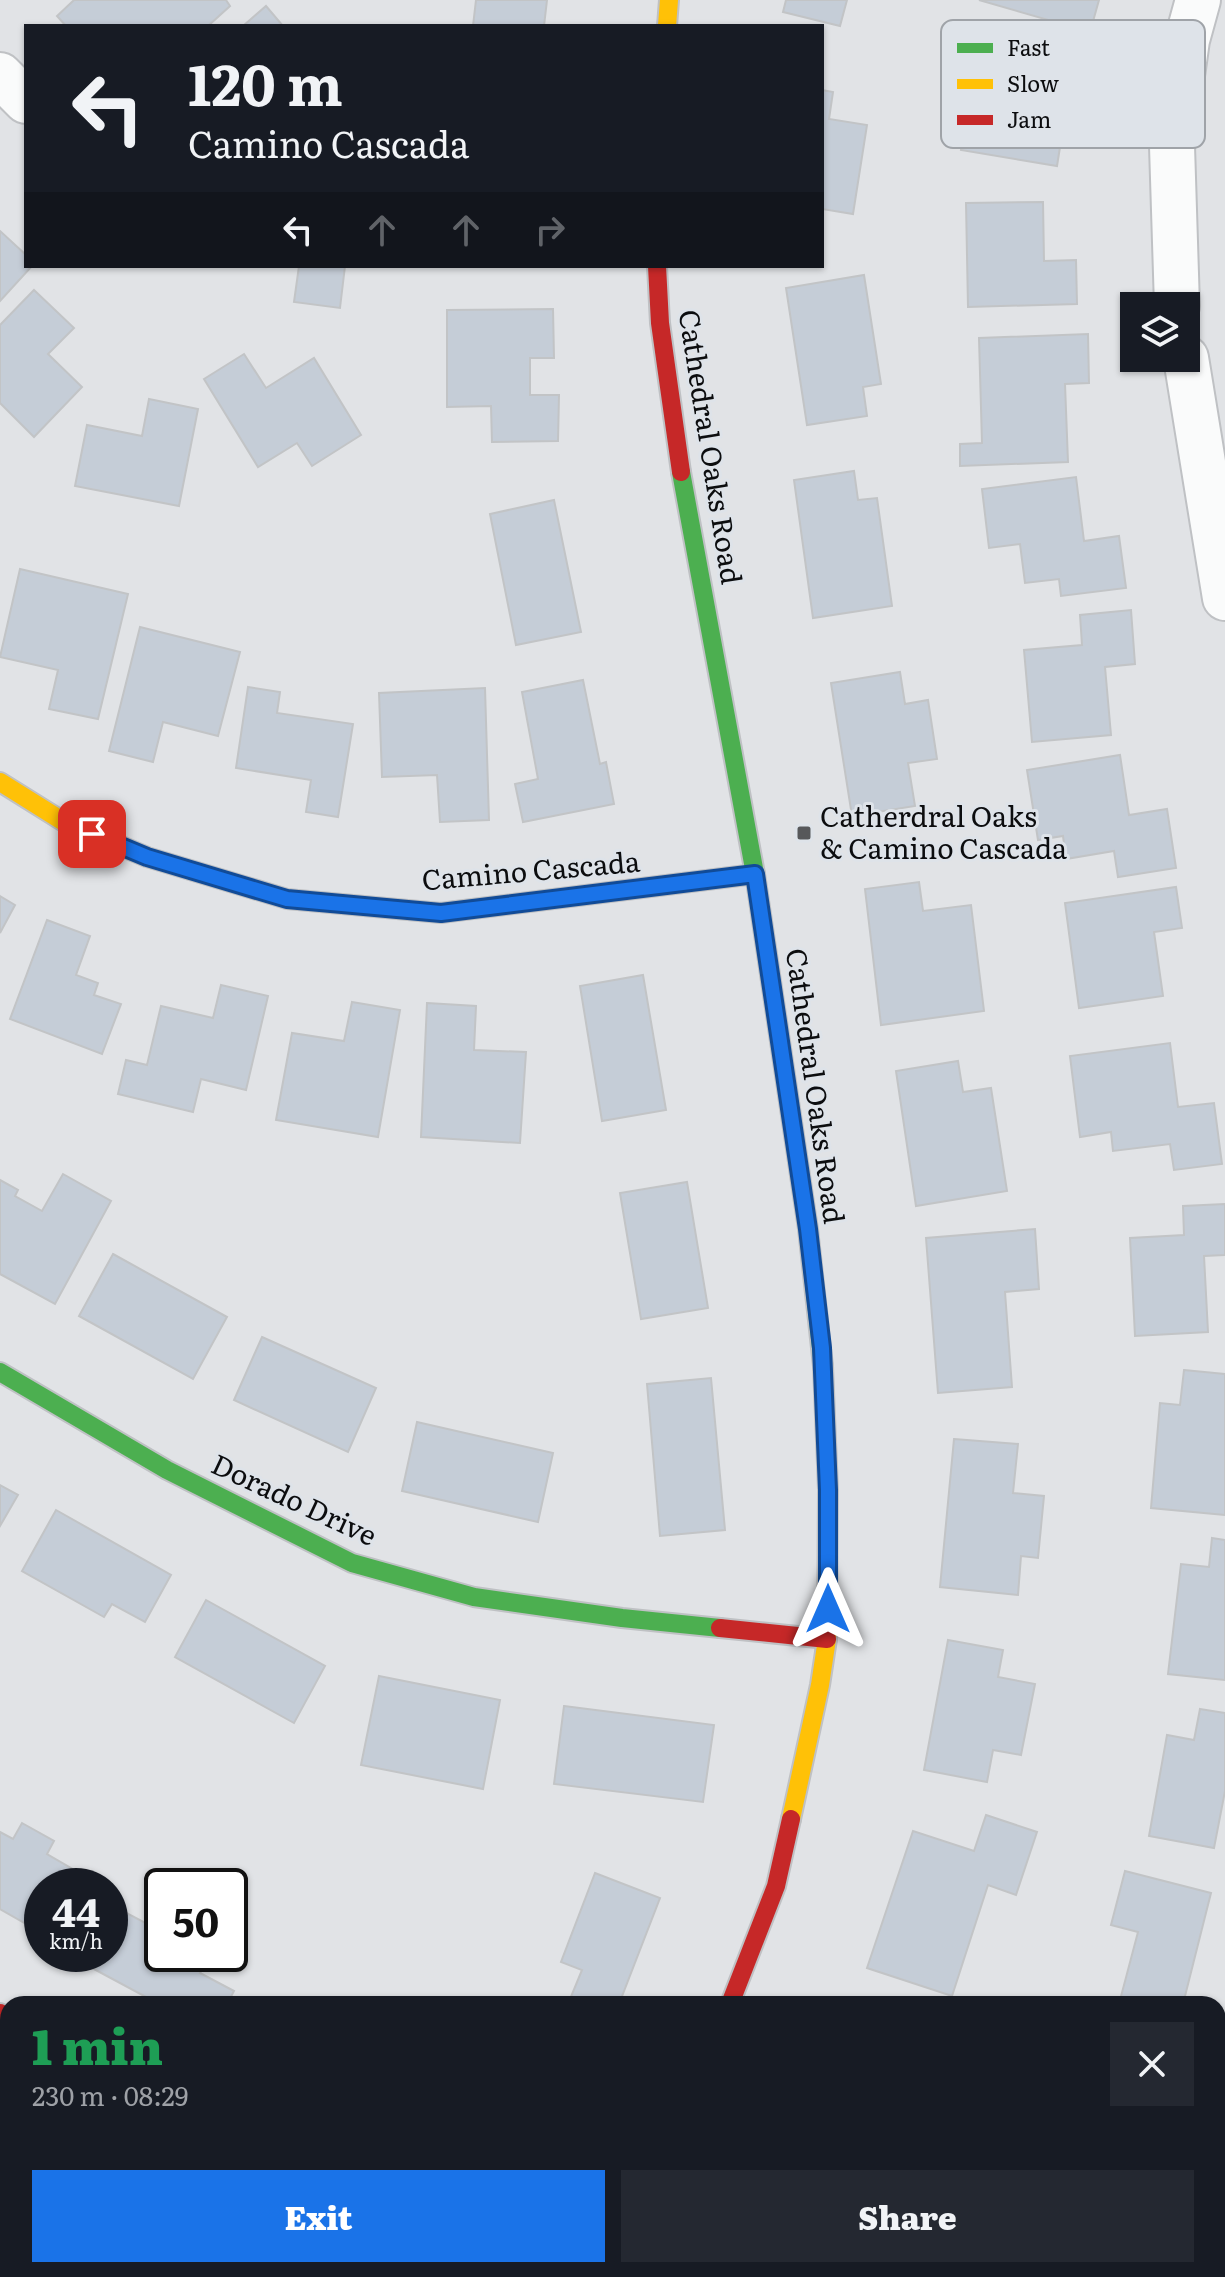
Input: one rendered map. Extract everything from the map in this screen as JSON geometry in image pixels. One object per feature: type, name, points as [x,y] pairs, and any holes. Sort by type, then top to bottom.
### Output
[{"type":"main road","points":[[667,24],[669,0]]},
{"type":"main road","name":"Cathedral Oaks Road","points":[[657,268],[660,323],[682,478],[755,874],[808,1229],[822,1348],[828,1490],[827,1639],[799,1789],[776,1886],[733,1996]]},
{"type":"main road","name":"Camino Cascada","points":[[0,782],[64,822],[147,857],[287,899],[441,913],[755,874]]},
{"type":"main road","name":"Dorado Drive","points":[[0,1372],[167,1470],[352,1563],[474,1597],[622,1618],[827,1639]]},
{"type":"street","points":[[1192,20],[1198,0]]},
{"type":"street","points":[[0,75],[24,99]]},
{"type":"street","points":[[1172,148],[1177,292]]},
{"type":"street","points":[[1188,372],[1225,598]]},
{"type":"building","points":[[74,0],[226,0],[230,6],[210,24],[64,24],[57,16]]},
{"type":"building","points":[[476,0],[547,0],[544,24],[473,24]]},
{"type":"building","points":[[786,0],[847,0],[840,26],[783,12]]},
{"type":"building","points":[[979,0],[1099,0],[1093,20],[1048,20]]},
{"type":"building","points":[[266,6],[281,24],[245,24]]},
{"type":"building","points":[[824,90],[833,92],[829,119],[867,125],[853,214],[824,209]]},
{"type":"building","points":[[961,148],[1060,148],[1057,166]]},
{"type":"building","points":[[1043,202],[1044,261],[1076,260],[1077,304],[968,307],[966,203]]},
{"type":"building","points":[[0,231],[24,253],[24,268],[30,268],[0,301]]},
{"type":"building","points":[[299,268],[345,268],[340,308],[294,302]]},
{"type":"building","points":[[864,275],[881,384],[863,387],[867,416],[807,425],[786,288]]},
{"type":"building","points":[[34,290],[74,328],[48,354],[82,387],[34,437],[0,403],[0,325]]},
{"type":"building","points":[[553,309],[554,358],[530,358],[530,395],[559,395],[558,441],[492,442],[491,406],[447,407],[447,310]]},
{"type":"building","points":[[1088,334],[1089,383],[1065,384],[1068,462],[960,466],[960,444],[982,443],[979,338]]},
{"type":"building","points":[[244,354],[266,388],[314,358],[361,435],[312,466],[297,443],[258,467],[204,379]]},
{"type":"building","points":[[149,399],[198,409],[179,506],[75,486],[87,425],[142,436]]},
{"type":"building","points":[[854,471],[858,500],[877,498],[892,606],[813,618],[794,480]]},
{"type":"building","points":[[1076,477],[1084,541],[1119,536],[1126,588],[1061,596],[1059,579],[1025,583],[1020,544],[989,548],[982,489]]},
{"type":"building","points":[[554,500],[581,632],[516,645],[490,514]]},
{"type":"building","points":[[20,569],[128,594],[98,719],[49,709],[58,670],[0,657]]},
{"type":"building","points":[[1131,610],[1135,664],[1105,667],[1111,735],[1032,742],[1024,650],[1082,645],[1080,615]]},
{"type":"building","points":[[140,627],[240,652],[218,736],[163,722],[153,762],[109,751]]},
{"type":"building","points":[[900,672],[905,704],[928,700],[937,759],[908,763],[915,806],[852,816],[831,683]]},
{"type":"building","points":[[583,680],[600,764],[606,762],[614,804],[523,822],[515,784],[538,779],[522,692]]},
{"type":"building","points":[[248,687],[280,692],[277,713],[353,724],[338,817],[306,812],[311,780],[236,768]]},
{"type":"building","points":[[485,688],[489,820],[440,822],[437,775],[382,777],[379,693]]},
{"type":"building","points":[[1120,755],[1129,815],[1167,809],[1176,868],[1118,877],[1114,851],[1066,859],[1063,836],[1038,840],[1027,770]]},
{"type":"building","points":[[919,882],[923,911],[971,905],[984,1011],[881,1025],[865,889]]},
{"type":"building","points":[[1176,887],[1182,928],[1154,932],[1163,996],[1079,1008],[1065,903]]},
{"type":"building","points":[[0,896],[15,905],[0,933]]},
{"type":"building","points":[[47,920],[90,936],[76,975],[98,983],[94,995],[121,1004],[102,1054],[10,1019]]},
{"type":"building","points":[[643,975],[666,1110],[602,1121],[580,986]]},
{"type":"building","points":[[221,985],[268,996],[246,1090],[201,1079],[193,1112],[118,1094],[126,1060],[147,1065],[161,1006],[213,1018]]},
{"type":"building","points":[[352,1002],[400,1010],[378,1137],[276,1120],[292,1033],[344,1041]]},
{"type":"building","points":[[427,1003],[476,1006],[474,1050],[526,1052],[520,1143],[421,1137]]},
{"type":"building","points":[[1170,1043],[1178,1107],[1214,1103],[1222,1164],[1174,1170],[1170,1144],[1113,1151],[1111,1132],[1080,1137],[1070,1056]]},
{"type":"building","points":[[958,1061],[963,1092],[991,1088],[1007,1191],[916,1206],[896,1071]]},
{"type":"building","points":[[63,1174],[111,1201],[55,1304],[0,1274],[0,1180],[18,1190],[15,1196],[42,1211]]},
{"type":"building","points":[[687,1182],[708,1308],[641,1319],[620,1193]]},
{"type":"building","points":[[1225,1204],[1225,1255],[1204,1256],[1208,1332],[1135,1336],[1130,1238],[1184,1235],[1183,1206]]},
{"type":"building","points":[[1035,1229],[1039,1289],[1005,1292],[1012,1387],[938,1393],[926,1238]]},
{"type":"building","points":[[113,1254],[227,1317],[193,1379],[79,1316]]},
{"type":"building","points":[[262,1337],[376,1388],[348,1452],[234,1400]]},
{"type":"building","points":[[1184,1370],[1225,1374],[1225,1515],[1151,1508],[1160,1403],[1180,1405]]},
{"type":"building","points":[[711,1378],[725,1530],[660,1536],[647,1384]]},
{"type":"building","points":[[417,1422],[553,1453],[538,1522],[402,1491]]},
{"type":"building","points":[[954,1439],[1018,1444],[1013,1493],[1044,1496],[1038,1558],[1021,1556],[1018,1595],[940,1587]]},
{"type":"building","points":[[0,1485],[18,1495],[0,1526]]},
{"type":"building","points":[[56,1510],[171,1575],[145,1622],[112,1604],[104,1617],[22,1571]]},
{"type":"building","points":[[1212,1538],[1225,1540],[1225,1680],[1168,1674],[1181,1564],[1209,1567]]},
{"type":"building","points":[[206,1600],[325,1666],[294,1723],[175,1657]]},
{"type":"building","points":[[948,1640],[1003,1650],[998,1677],[1035,1684],[1021,1755],[993,1750],[987,1782],[924,1770]]},
{"type":"building","points":[[379,1676],[500,1700],[483,1789],[361,1765]]},
{"type":"building","points":[[564,1706],[714,1725],[703,1802],[554,1784]]},
{"type":"building","points":[[1200,1709],[1225,1713],[1225,1791],[1214,1848],[1149,1836],[1167,1735],[1194,1740]]},
{"type":"building","points":[[986,1815],[1037,1832],[1016,1895],[988,1885],[952,1996],[867,1968],[913,1831],[974,1851]]},
{"type":"building","points":[[22,1823],[54,1841],[47,1854],[71,1868],[24,1868],[24,1923],[0,1909],[0,1832],[13,1839]]},
{"type":"building","points":[[1125,1871],[1211,1893],[1185,1996],[1121,1996],[1138,1932],[1111,1925]]},
{"type":"building","points":[[595,1873],[660,1898],[622,1996],[571,1996],[582,1970],[561,1962]]},
{"type":"building","points":[[128,1914],[144,1922],[144,1972],[201,1972],[234,1991],[231,1996],[144,1996],[99,1972],[128,1972]]},
{"type":"traffic: fast","points":[[681,472],[755,874],[808,1229],[823,1366]]},
{"type":"traffic: fast","points":[[456,911],[755,874]]},
{"type":"traffic: fast","points":[[0,1372],[167,1470],[352,1563],[474,1597],[720,1628]]},
{"type":"traffic: slow","points":[[667,24],[669,0]]},
{"type":"traffic: slow","points":[[0,782],[64,822],[147,857],[287,899],[441,913],[456,911]]},
{"type":"traffic: slow","points":[[791,1819],[827,1639],[828,1490],[823,1366]]},
{"type":"traffic: jam","points":[[657,268],[660,323],[681,472]]},
{"type":"traffic: jam","points":[[720,1628],[827,1639]]},
{"type":"traffic: jam","points":[[733,1996],[776,1886],[791,1819]]},
{"type":"place","name":"Catherdral Oaks & Camino Cascada","points":[[804,833]]},
{"type":"route","points":[[92,834],[147,857],[287,899],[441,913],[755,874],[808,1229],[822,1348],[828,1490],[828,1609]]}]
